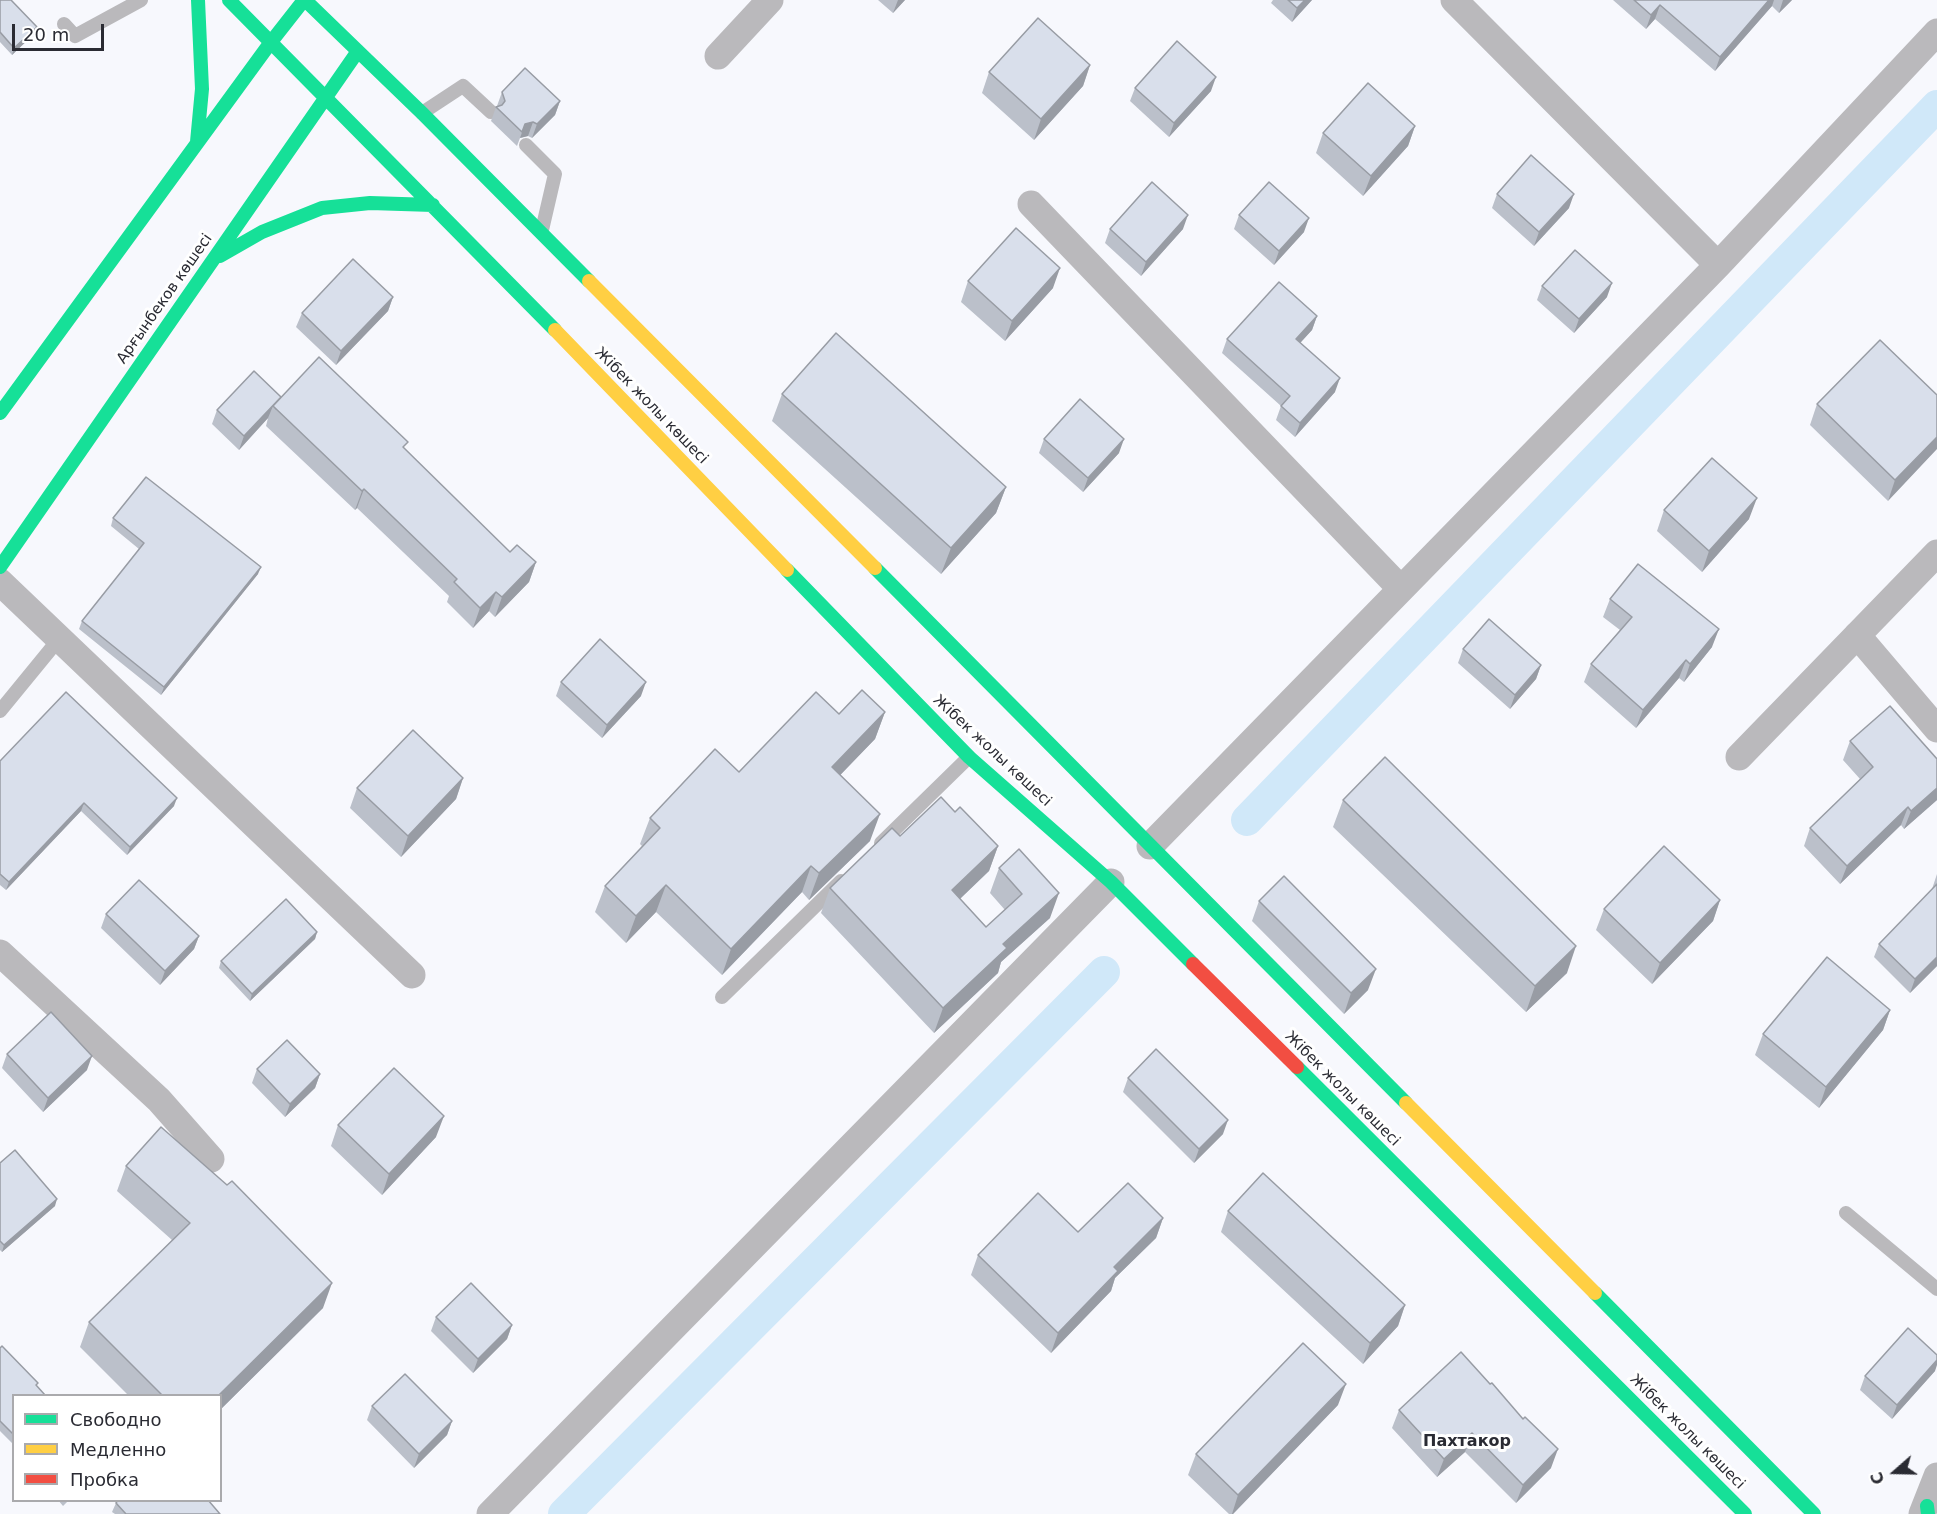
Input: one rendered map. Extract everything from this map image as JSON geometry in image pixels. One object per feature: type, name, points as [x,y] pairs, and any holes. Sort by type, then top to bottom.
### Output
[{"type":"main road","points":[[197,144],[202,116],[198,0]]},
{"type":"main road","name":"Жібек жолы көшесі","points":[[229,0],[433,205],[969,757],[1111,882],[1746,1514]]},
{"type":"main road","points":[[1,408],[304,0],[541,232],[1814,1514]]},
{"type":"main road","name":"Арғынбеков көшесі","points":[[0,567],[358,51]]},
{"type":"main road","points":[[213,260],[262,232],[322,208],[370,203],[433,205]]},
{"type":"street","points":[[718,56],[770,0]]},
{"type":"street","points":[[1454,0],[1718,265]]},
{"type":"street","points":[[1150,846],[1718,265],[1937,32]]},
{"type":"street","points":[[1031,204],[1401,590]]},
{"type":"street","points":[[1739,757],[1937,553]]},
{"type":"street","points":[[0,582],[412,975]]},
{"type":"street","points":[[1857,635],[1937,729]]},
{"type":"street","points":[[490,1514],[1111,882]]},
{"type":"street","points":[[0,953],[159,1100],[211,1159]]},
{"type":"street","points":[[1928,1510],[1937,1476]]},
{"type":"lane","points":[[64,24],[75,36],[141,0]]},
{"type":"lane","points":[[422,113],[463,86],[491,112]]},
{"type":"lane","points":[[526,145],[555,174],[541,232]]},
{"type":"lane","points":[[0,711],[59,639]]},
{"type":"lane","points":[[867,856],[969,757]]},
{"type":"lane","points":[[722,997],[850,873]]},
{"type":"lane","points":[[1846,1213],[1937,1289]]},
{"type":"building","points":[[0,0],[11,0],[37,27],[14,48],[0,32]]},
{"type":"building","points":[[1288,0],[1305,0],[1297,8]]},
{"type":"building","points":[[1634,0],[1769,0],[1720,57],[1660,5],[1651,15]]},
{"type":"building","points":[[1038,18],[1090,65],[1041,119],[989,72]]},
{"type":"building","points":[[1177,41],[1216,77],[1174,123],[1135,88]]},
{"type":"building","points":[[525,68],[560,101],[537,124],[533,122],[525,124],[522,132],[496,107],[505,101],[502,92]]},
{"type":"building","points":[[1368,83],[1415,126],[1371,176],[1323,133]]},
{"type":"building","points":[[1531,155],[1574,194],[1539,232],[1497,194]]},
{"type":"building","points":[[1152,182],[1188,215],[1146,262],[1110,229]]},
{"type":"building","points":[[1269,182],[1309,218],[1279,251],[1239,215]]},
{"type":"building","points":[[1016,228],[1060,268],[1012,321],[968,281]]},
{"type":"building","points":[[1575,250],[1612,283],[1579,319],[1542,286]]},
{"type":"building","points":[[353,259],[393,297],[341,351],[302,313]]},
{"type":"building","points":[[1279,282],[1317,316],[1296,339],[1340,378],[1300,423],[1281,406],[1290,396],[1227,339]]},
{"type":"building","points":[[836,333],[1006,487],[951,548],[782,394]]},
{"type":"building","points":[[1880,340],[1937,395],[1937,437],[1895,480],[1817,404]]},
{"type":"building","points":[[319,357],[408,442],[403,447],[510,552],[517,545],[536,562],[502,597],[496,592],[480,608],[454,582],[457,579],[364,489],[362,491],[273,406]]},
{"type":"building","points":[[254,371],[281,397],[244,436],[217,410]]},
{"type":"building","points":[[1080,399],[1124,439],[1088,478],[1044,439]]},
{"type":"building","points":[[1712,458],[1757,498],[1709,551],[1664,510]]},
{"type":"building","points":[[146,477],[261,567],[164,687],[82,621],[144,543],[113,518]]},
{"type":"building","points":[[1638,564],[1719,629],[1690,664],[1686,660],[1643,710],[1591,664],[1632,617],[1610,599]]},
{"type":"building","points":[[1489,619],[1541,665],[1515,695],[1463,649]]},
{"type":"building","points":[[600,639],[646,682],[607,725],[561,682]]},
{"type":"building","points":[[862,690],[885,712],[832,767],[880,814],[819,873],[811,866],[731,949],[666,885],[636,916],[605,886],[660,828],[650,818],[715,749],[739,772],[816,692],[839,714]]},
{"type":"building","points":[[66,692],[177,798],[130,847],[84,803],[9,882],[0,874],[0,761]]},
{"type":"building","points":[[1890,706],[1937,759],[1937,788],[1911,811],[1908,807],[1847,866],[1810,828],[1873,767],[1850,741]]},
{"type":"building","points":[[413,730],[463,778],[408,836],[357,788]]},
{"type":"building","points":[[1385,757],[1576,946],[1535,986],[1343,800]]},
{"type":"building","points":[[941,797],[955,812],[960,807],[998,846],[952,890],[986,927],[1022,894],[999,868],[1019,849],[1059,893],[1003,944],[1007,948],[943,1008],[830,888],[892,828],[900,836]]},
{"type":"building","points":[[1664,846],[1720,900],[1660,963],[1604,909]]},
{"type":"building","points":[[1284,876],[1376,969],[1351,993],[1259,901]]},
{"type":"building","points":[[139,880],[199,936],[165,971],[106,914]]},
{"type":"building","points":[[1937,884],[1937,957],[1915,979],[1879,944]]},
{"type":"building","points":[[286,899],[317,932],[252,994],[221,961]]},
{"type":"building","points":[[1827,957],[1890,1010],[1826,1087],[1763,1034]]},
{"type":"building","points":[[51,1012],[92,1056],[48,1098],[7,1054]]},
{"type":"building","points":[[287,1040],[320,1074],[290,1104],[257,1069]]},
{"type":"building","points":[[1156,1049],[1228,1120],[1199,1149],[1128,1078]]},
{"type":"building","points":[[394,1068],[444,1116],[389,1174],[338,1125]]},
{"type":"building","points":[[161,1127],[227,1185],[232,1181],[332,1283],[220,1394],[161,1394],[89,1322],[190,1223],[126,1166]]},
{"type":"building","points":[[15,1150],[57,1199],[4,1245],[0,1241],[0,1163]]},
{"type":"building","points":[[1263,1173],[1405,1305],[1370,1343],[1228,1211]]},
{"type":"building","points":[[1128,1183],[1163,1218],[1114,1267],[1118,1271],[1058,1333],[978,1255],[1038,1193],[1078,1232]]},
{"type":"building","points":[[471,1283],[512,1325],[478,1359],[436,1317]]},
{"type":"building","points":[[1908,1328],[1937,1355],[1937,1360],[1897,1405],[1865,1376]]},
{"type":"building","points":[[1303,1343],[1346,1384],[1238,1495],[1196,1454]]},
{"type":"building","points":[[2,1346],[38,1383],[36,1385],[44,1394],[12,1394],[12,1433],[0,1421],[0,1348]]},
{"type":"building","points":[[1461,1352],[1523,1419],[1525,1417],[1558,1449],[1523,1485],[1472,1433],[1444,1459],[1399,1410]]},
{"type":"building","points":[[405,1374],[452,1421],[419,1454],[372,1406]]},
{"type":"building","points":[[210,1502],[220,1514],[126,1514],[116,1503]]},
{"type":"waterway","points":[[1247,820],[1937,106]]},
{"type":"waterway","points":[[564,1514],[1104,972]]},
{"type":"traffic: fast","points":[[197,142],[202,89],[198,0]]},
{"type":"traffic: fast","points":[[229,0],[555,330]]},
{"type":"traffic: fast","points":[[0,413],[304,0]]},
{"type":"traffic: fast","points":[[305,0],[422,113],[589,281]]},
{"type":"traffic: fast","points":[[0,567],[358,51]]},
{"type":"traffic: fast","points":[[220,256],[262,232],[322,208],[370,203],[433,205]]},
{"type":"traffic: fast","points":[[875,568],[1406,1103]]},
{"type":"traffic: fast","points":[[787,570],[969,757],[1111,882],[1193,964]]},
{"type":"traffic: fast","points":[[1297,1067],[1745,1514]]},
{"type":"traffic: fast","points":[[1595,1293],[1814,1514]]},
{"type":"traffic: fast","points":[[1927,1506],[1928,1514]]},
{"type":"traffic: slow","points":[[589,281],[875,568]]},
{"type":"traffic: slow","points":[[555,330],[787,570]]},
{"type":"traffic: slow","points":[[1406,1103],[1595,1293]]},
{"type":"traffic: jam","points":[[1193,964],[1297,1067]]},
{"type":"district","name":"Пахтакор","points":[[1467,1442]]}]
